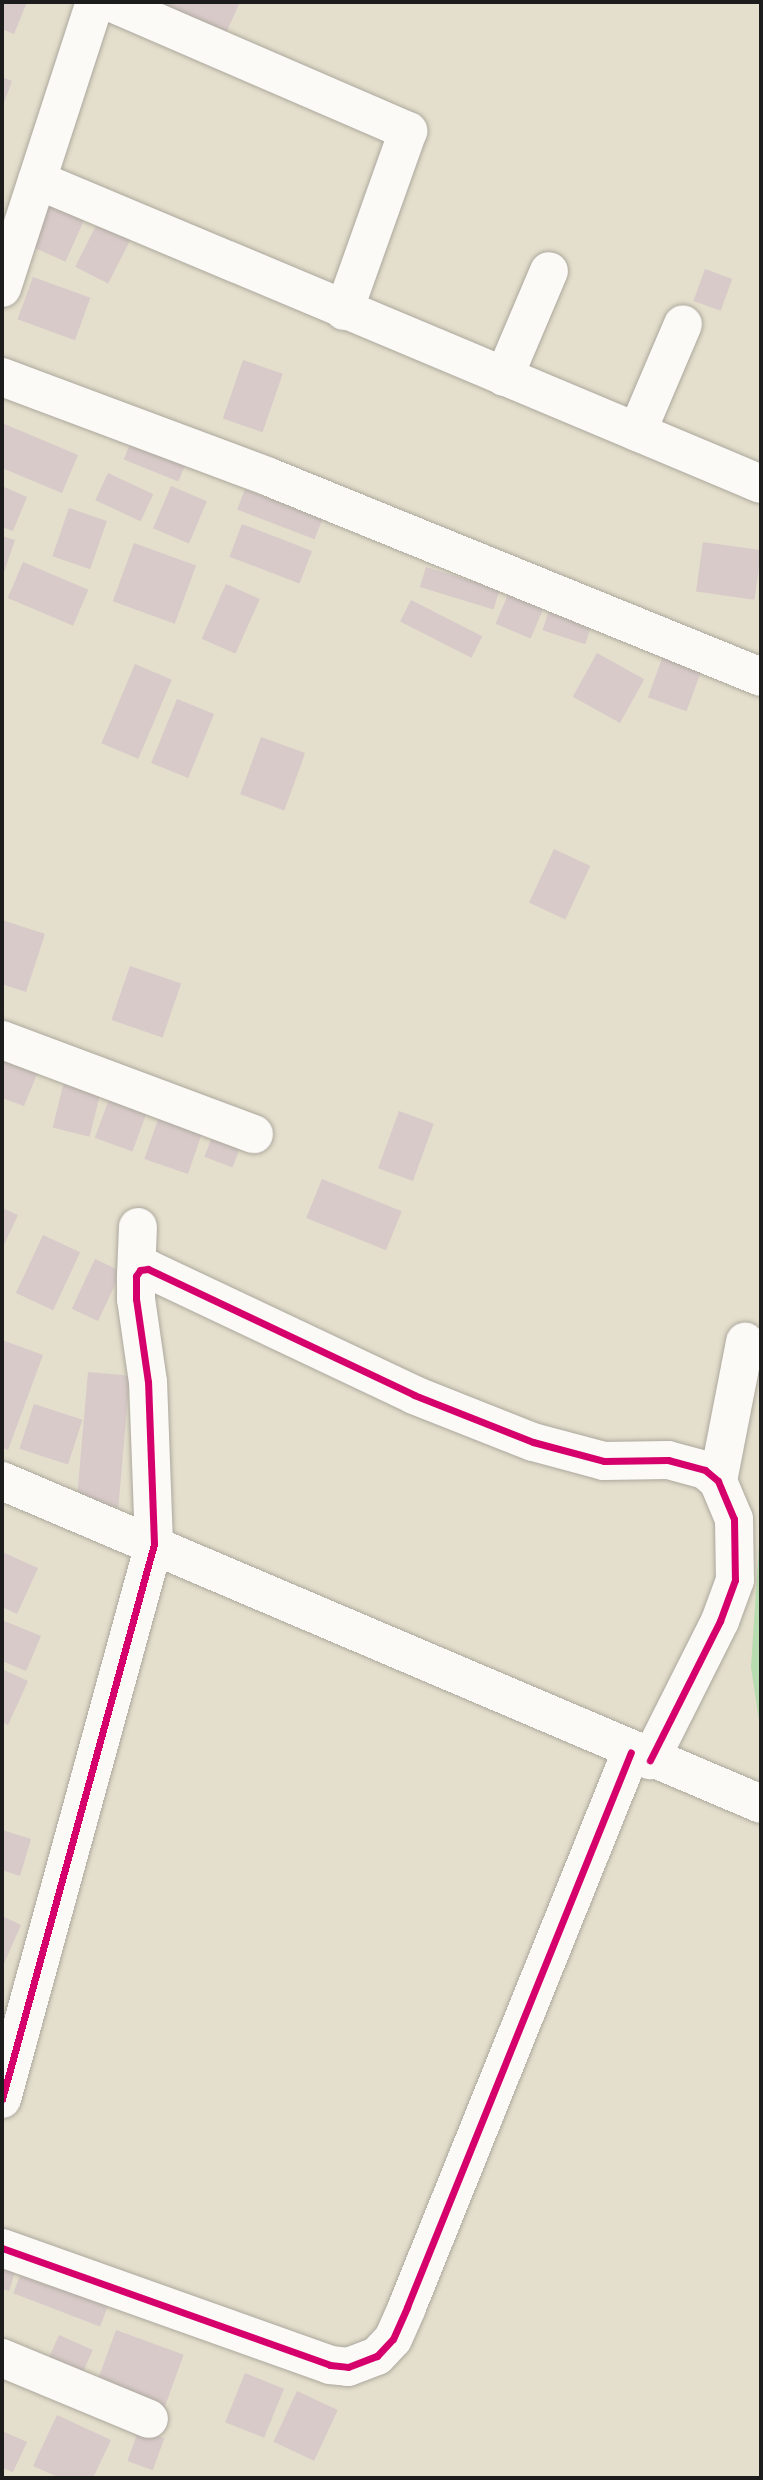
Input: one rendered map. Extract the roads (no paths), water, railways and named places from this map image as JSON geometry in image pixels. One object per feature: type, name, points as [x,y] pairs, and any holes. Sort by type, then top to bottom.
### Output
[{"type":"street","points":[[2,288],[95,2]]},
{"type":"street","points":[[110,2],[408,131],[344,311]]},
{"type":"street","points":[[37,180],[761,484]]},
{"type":"street","points":[[504,377],[549,271]]},
{"type":"street","points":[[636,432],[682,324]]},
{"type":"street","points":[[2,377],[269,477],[761,677]]},
{"type":"street","points":[[2,1041],[254,1134]]},
{"type":"street","points":[[2,2099],[154,1544],[148,1382],[136,1276],[138,1227]]},
{"type":"street","points":[[2,2248],[330,2365],[348,2367],[377,2356],[393,2339],[646,1758],[720,1621],[735,1580],[734,1519],[718,1480],[705,1470],[668,1460],[604,1461],[533,1442],[414,1395],[148,1269],[136,1276]]},
{"type":"street","points":[[718,1480],[745,1342]]},
{"type":"street","points":[[2,1481],[154,1544],[646,1758],[761,1804]]},
{"type":"street","points":[[2,2358],[149,2418]]}]
